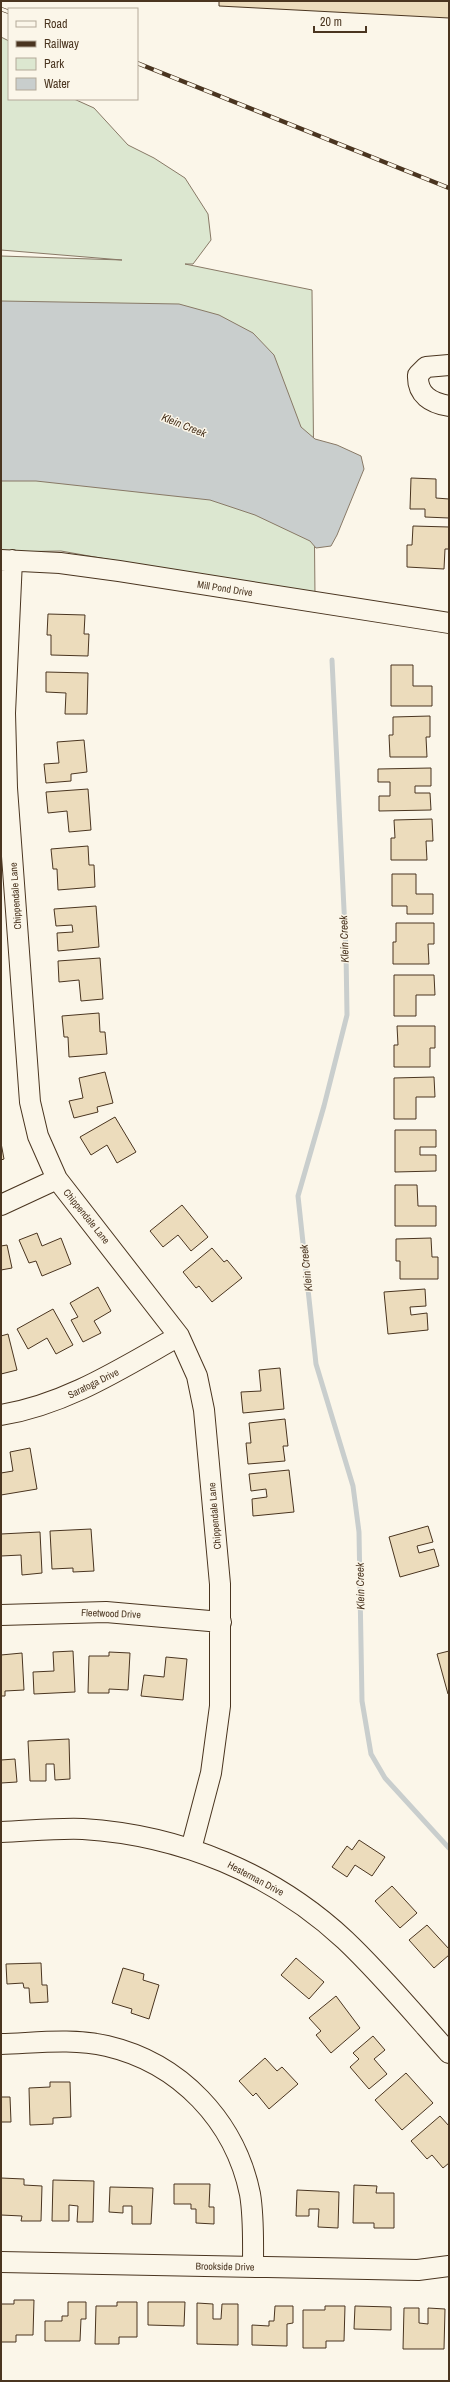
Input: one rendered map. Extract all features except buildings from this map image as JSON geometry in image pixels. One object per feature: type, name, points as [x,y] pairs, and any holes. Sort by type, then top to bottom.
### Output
[{"type":"street","points":[[449,365],[426,367],[418,375],[417,384],[424,397],[434,404],[449,406]]},
{"type":"street","name":"Mill Pond Drive","points":[[6,560],[60,563],[119,571],[449,623]]},
{"type":"street","name":"Chippendale Lane","points":[[6,560],[5,713],[7,788],[29,1086],[38,1136],[57,1179],[179,1336],[197,1376],[204,1410],[220,1584],[220,1706],[218,1735],[211,1773],[191,1849]]},
{"type":"street","points":[[1,1205],[57,1179]]},
{"type":"street","name":"Saratoga Drive","points":[[1,1415],[51,1403],[94,1385],[179,1336]]},
{"type":"street","name":"Fleetwood Drive","points":[[1,1615],[106,1612],[221,1622]]},
{"type":"street","name":"Hesterman Drive","points":[[1,1832],[83,1829],[125,1833],[191,1849],[254,1875],[288,1895],[319,1918],[363,1958],[449,2054]]},
{"type":"street","points":[[1,2044],[69,2042],[106,2046],[145,2059],[182,2081],[218,2120],[236,2151],[250,2196],[253,2215],[253,2267]]},
{"type":"street","name":"Brookside Drive","points":[[1,2262],[418,2270],[449,2266]]},
{"type":"green space","points":[[1,37],[8,40],[8,100],[76,100],[94,108],[128,145],[154,158],[185,178],[208,214],[211,240],[193,264],[185,264],[312,290],[315,596],[61,551],[1,552],[1,256],[122,260],[1,250]]},
{"type":"water","points":[[1,301],[179,304],[219,315],[253,333],[274,355],[301,427],[315,439],[337,445],[361,456],[364,469],[331,546],[316,548],[310,541],[255,515],[210,500],[36,481],[1,481]]},
{"type":"waterway","name":"Klein Creek","points":[[332,660],[346,951],[347,1015],[324,1106],[298,1196],[316,1364],[353,1486],[359,1532],[362,1701],[371,1754],[385,1778],[449,1848]]},
{"type":"railway","points":[[1,9],[8,12]]},
{"type":"railway","points":[[138,63],[449,188]]}]
